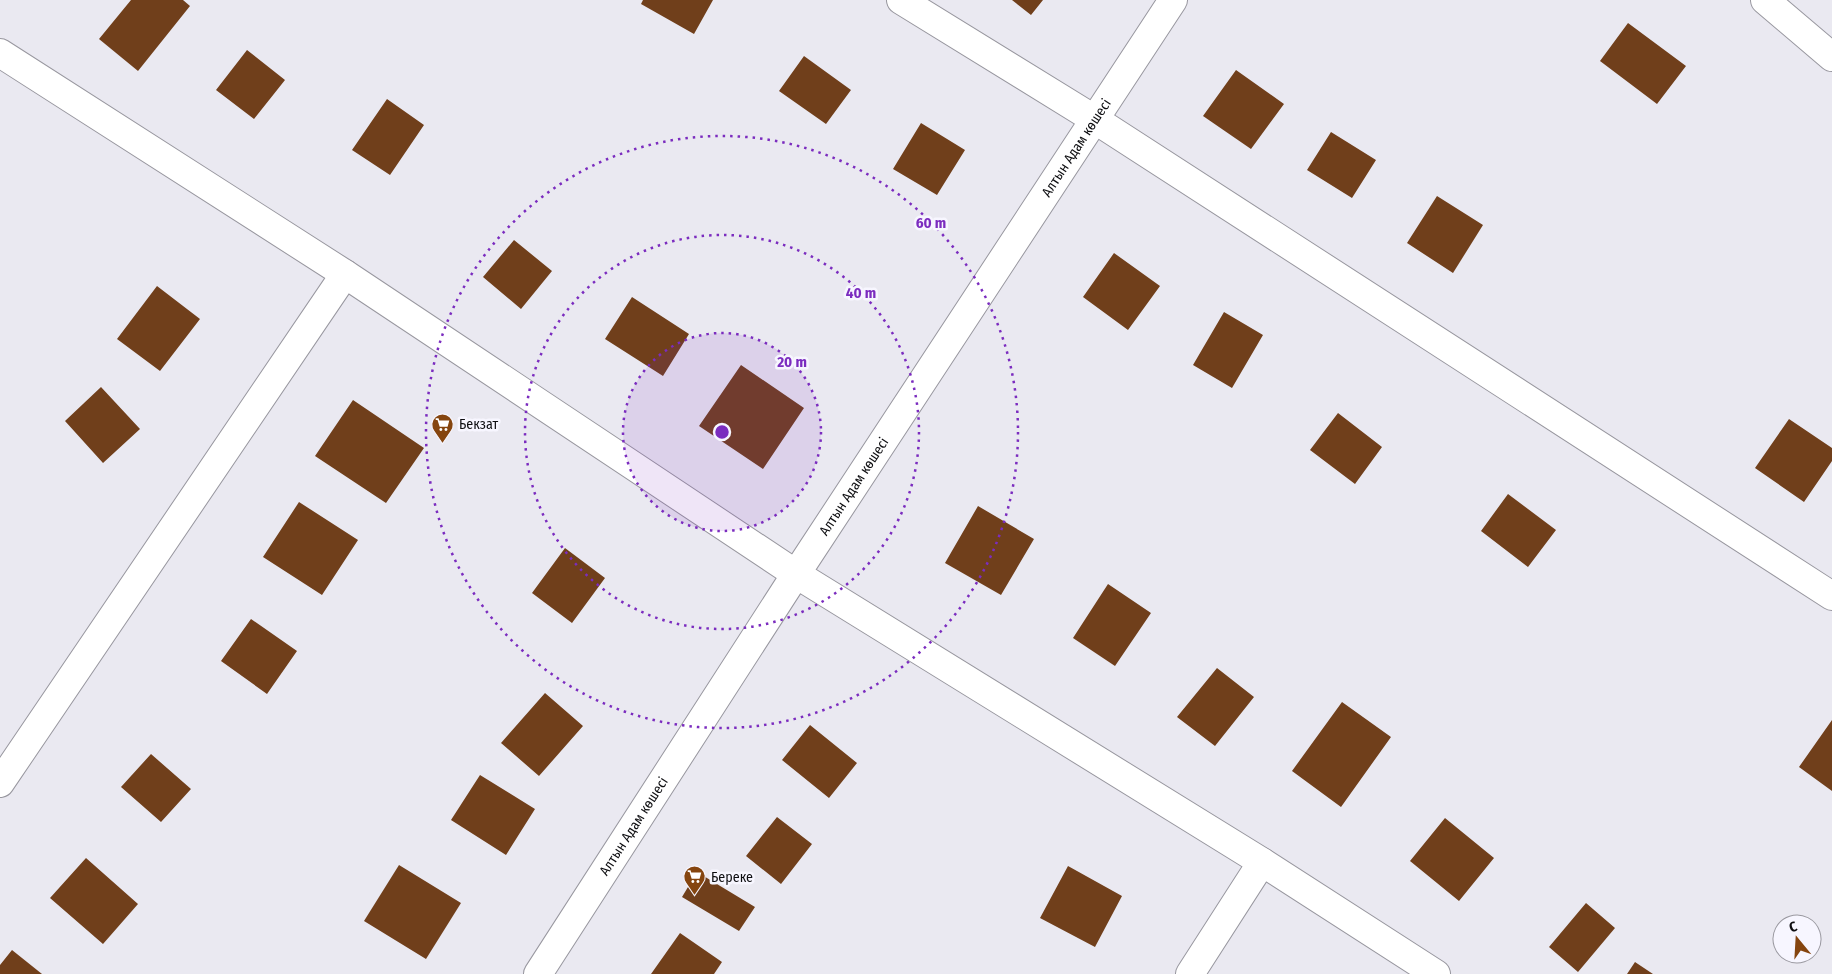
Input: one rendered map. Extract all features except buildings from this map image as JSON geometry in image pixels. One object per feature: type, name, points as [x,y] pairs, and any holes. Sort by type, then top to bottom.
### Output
[{"type":"street","points":[[901,0],[1094,119],[1832,596]]},
{"type":"street","name":"Алтын Адам көшесі","points":[[538,974],[796,574],[1174,0]]},
{"type":"street","points":[[1765,0],[1832,57]]},
{"type":"street","points":[[0,53],[345,274],[796,574],[1262,862],[1436,974]]},
{"type":"street","points":[[0,783],[345,274]]},
{"type":"street","points":[[1190,974],[1262,862]]},
{"type":"place","name":"Бекзат","points":[[443,443]]},
{"type":"place","name":"Береке","points":[[695,896]]}]
